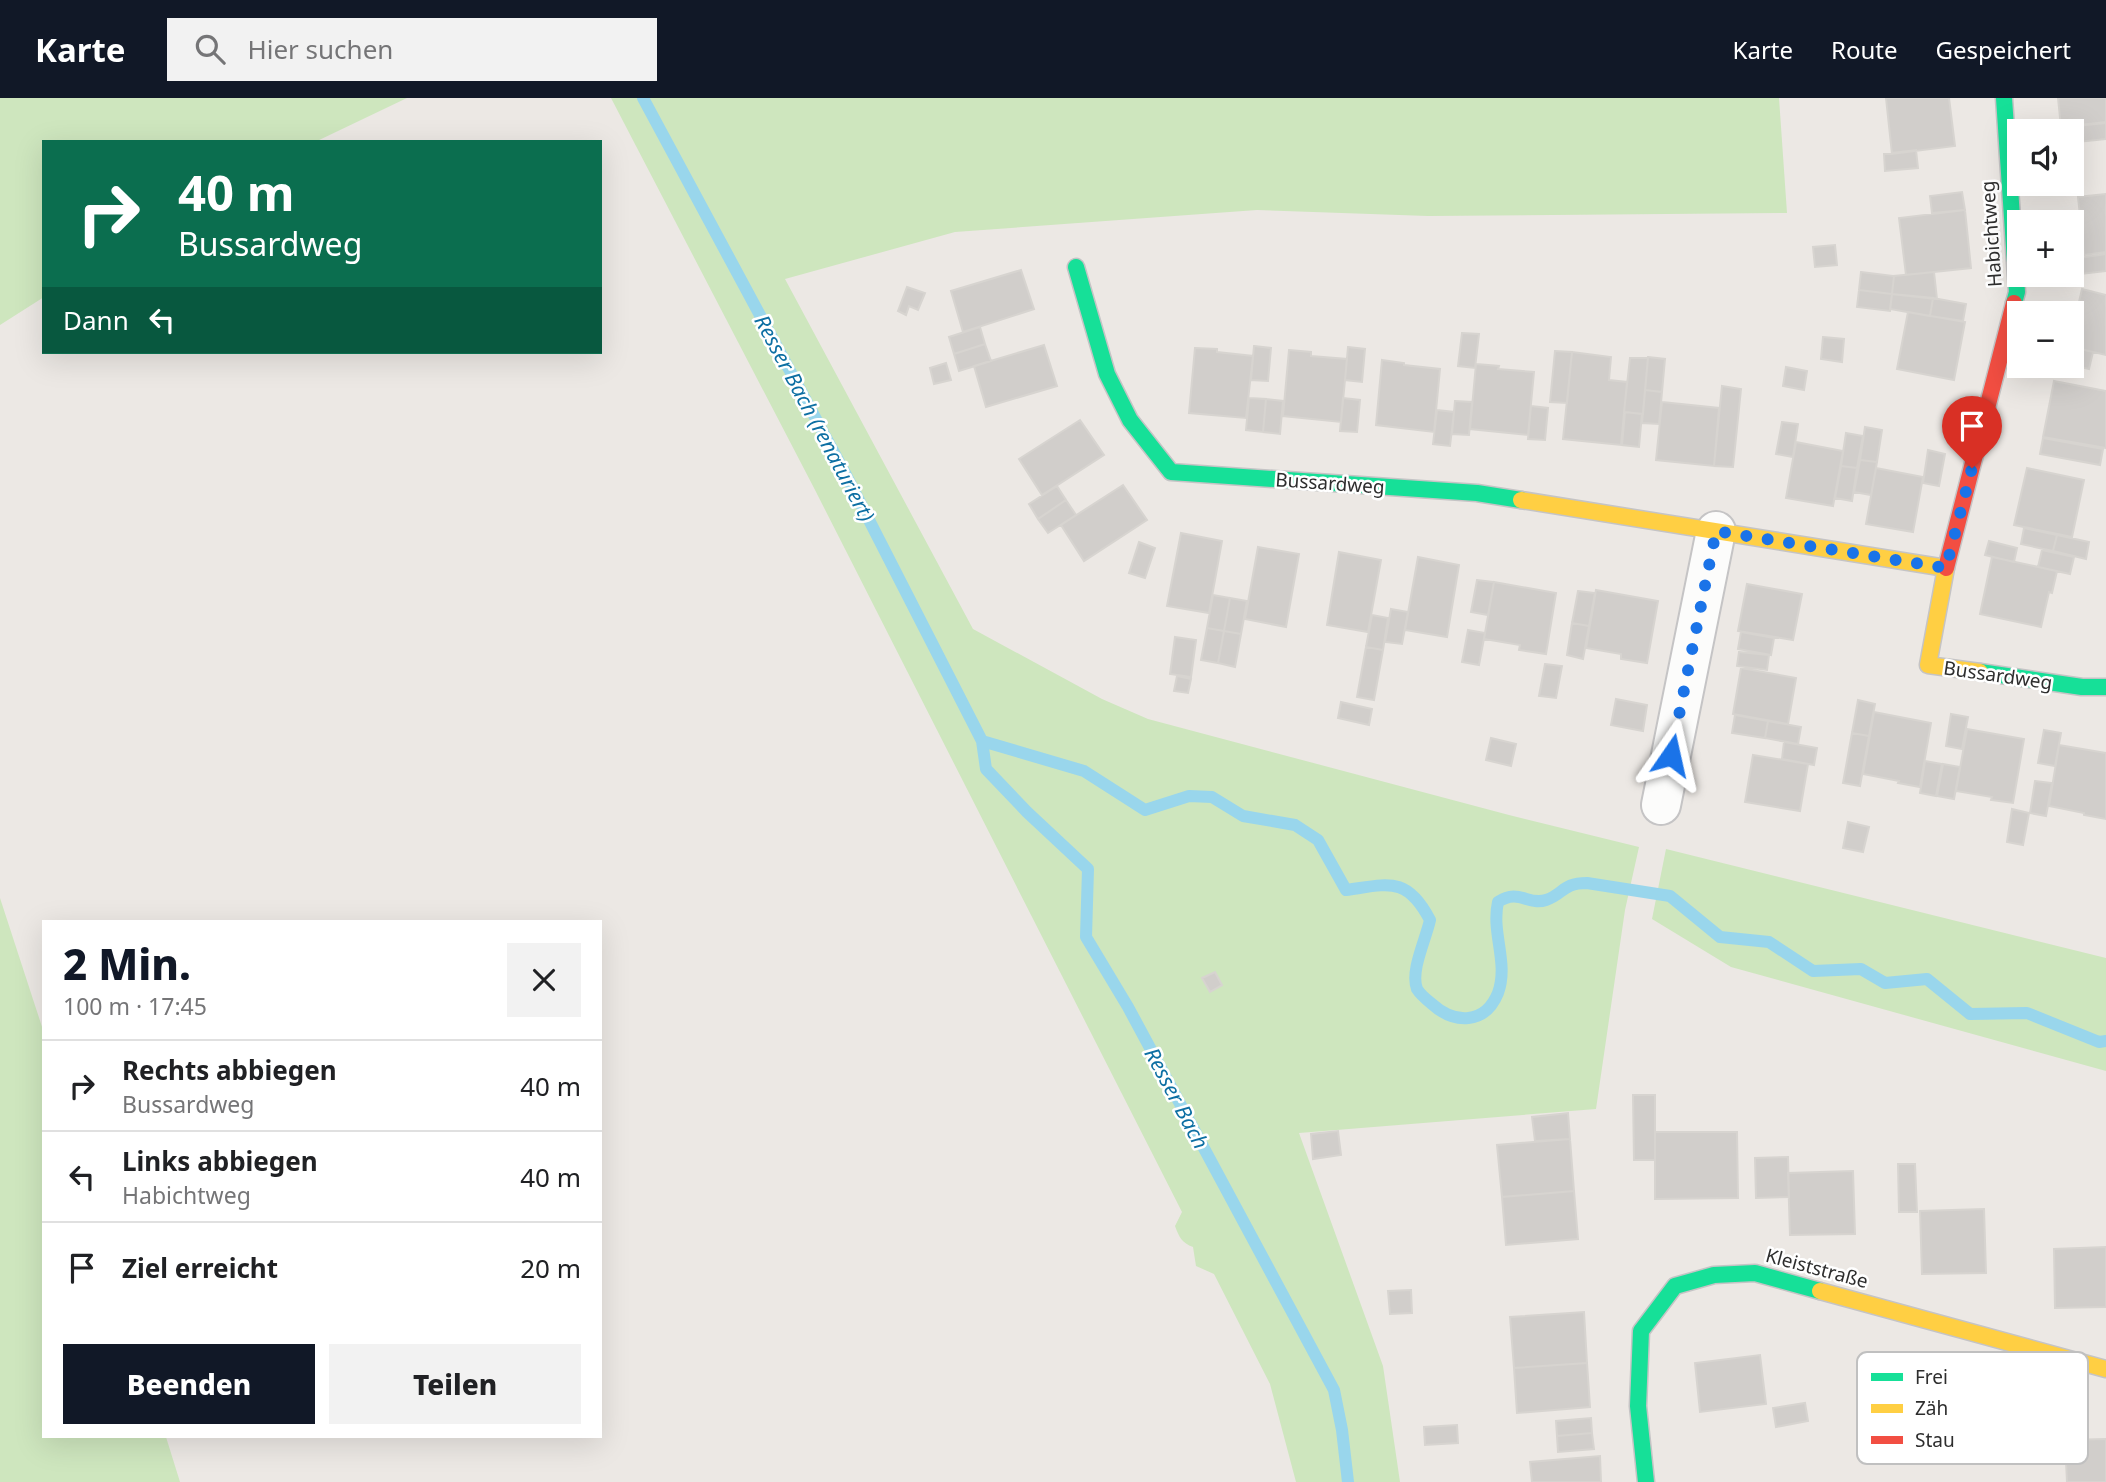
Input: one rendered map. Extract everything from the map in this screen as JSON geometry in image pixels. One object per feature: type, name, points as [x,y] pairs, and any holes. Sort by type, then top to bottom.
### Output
[{"type":"street","name":"Habichtweg","points":[[1946,568],[2017,292],[2004,98]]},
{"type":"street","name":"Bussardweg","points":[[1076,267],[1107,374],[1130,420],[1171,472],[1477,493],[1946,568],[1928,665],[2082,688],[2106,687]]},
{"type":"street","points":[[1661,805],[1716,531]]},
{"type":"street","name":"Kleiststraße","points":[[1646,1482],[1638,1406],[1641,1331],[1675,1286],[1714,1275],[1755,1273],[2044,1352]]},
{"type":"street","name":"Kleiststraße","points":[[2088,1364],[2106,1369]]},
{"type":"green space","points":[[0,98],[407,98],[319,140],[42,140],[42,298],[0,325]]},
{"type":"green space","points":[[611,98],[1779,98],[1787,213],[1428,216],[1257,210],[955,232],[785,279],[973,629],[1102,699],[1148,719],[1639,847],[1625,910],[1596,1109],[1299,1133],[1383,1366],[1400,1482],[1296,1482],[1270,1384],[1214,1274],[1196,1266],[1193,1247],[1178,1233],[1175,1226],[1182,1212],[814,488]]},
{"type":"green space","points":[[1666,849],[2106,958],[2106,1071],[1731,967],[1652,919]]},
{"type":"green space","points":[[0,898],[42,1027],[42,1438],[166,1438],[180,1482],[0,1482]]},
{"type":"building","points":[[1886,98],[1949,98],[1955,146],[1892,154]]},
{"type":"building","points":[[2058,98],[2106,98],[2106,122],[2084,124],[2084,119],[2060,119]]},
{"type":"building","points":[[2106,123],[2106,139],[2084,141],[2084,125]]},
{"type":"building","points":[[1916,150],[1918,168],[1885,171],[1884,154]]},
{"type":"building","points":[[1962,192],[1965,210],[1932,213],[1930,196]]},
{"type":"building","points":[[2106,194],[2106,252],[2084,255],[2084,210],[2079,210],[2078,197]]},
{"type":"building","points":[[1965,210],[1971,268],[1906,275],[1899,218]]},
{"type":"building","points":[[1835,245],[1837,265],[1815,267],[1813,247]]},
{"type":"building","points":[[2106,254],[2106,271],[2084,274],[2084,257]]},
{"type":"building","points":[[1021,270],[1034,309],[963,332],[951,291]]},
{"type":"building","points":[[1861,272],[1894,276],[1892,294],[1859,290]]},
{"type":"building","points":[[1934,272],[1937,299],[1892,294],[1894,276]]},
{"type":"building","points":[[907,287],[925,293],[918,310],[909,306],[906,315],[898,311]]},
{"type":"building","points":[[2082,289],[2106,295],[2106,355],[2084,350],[2084,301],[2079,301]]},
{"type":"building","points":[[1859,290],[1892,294],[1890,311],[1857,307]]},
{"type":"building","points":[[1892,294],[1933,298],[1930,316],[1890,309]]},
{"type":"building","points":[[1933,298],[1966,304],[1963,321],[1930,316]]},
{"type":"building","points":[[1908,312],[1965,322],[1954,380],[1897,369]]},
{"type":"building","points":[[980,327],[985,344],[954,354],[949,337]]},
{"type":"building","points":[[1462,333],[1479,334],[1475,368],[1458,366]]},
{"type":"building","points":[[1823,337],[1844,339],[1842,362],[1821,359]]},
{"type":"building","points":[[985,344],[991,361],[959,371],[954,354]]},
{"type":"building","points":[[1044,345],[1057,386],[986,407],[974,366]]},
{"type":"building","points":[[1254,346],[1271,348],[1268,381],[1251,380]]},
{"type":"building","points":[[1348,347],[1365,349],[1362,382],[1345,380]]},
{"type":"building","points":[[1195,348],[1253,356],[1246,418],[1189,413]]},
{"type":"building","points":[[1289,350],[1311,352],[1311,356],[1347,359],[1341,422],[1283,416]]},
{"type":"building","points":[[2084,350],[2093,352],[2089,369],[2084,368]]},
{"type":"building","points":[[1555,351],[1572,352],[1567,403],[1550,402]]},
{"type":"building","points":[[1572,352],[1611,357],[1609,380],[1627,382],[1621,445],[1563,439]]},
{"type":"building","points":[[1648,357],[1665,359],[1662,392],[1645,390]]},
{"type":"building","points":[[1630,358],[1648,358],[1643,414],[1624,412]]},
{"type":"building","points":[[1382,360],[1440,369],[1434,432],[1376,425]]},
{"type":"building","points":[[946,363],[951,380],[934,384],[930,368]]},
{"type":"building","points":[[1476,364],[1534,372],[1528,435],[1470,429]]},
{"type":"building","points":[[1786,367],[1807,371],[1804,390],[1783,386]]},
{"type":"building","points":[[2054,381],[2106,391],[2106,448],[2043,437]]},
{"type":"building","points":[[1722,386],[1741,389],[1733,467],[1714,466]]},
{"type":"building","points":[[1645,390],[1662,392],[1659,424],[1642,423]]},
{"type":"building","points":[[1249,398],[1266,399],[1263,432],[1246,430]]},
{"type":"building","points":[[1343,398],[1360,400],[1357,432],[1340,431]]},
{"type":"building","points":[[1266,399],[1283,401],[1280,434],[1263,432]]},
{"type":"building","points":[[1455,401],[1472,402],[1469,435],[1452,434]]},
{"type":"building","points":[[1662,402],[1719,408],[1714,466],[1656,460]]},
{"type":"building","points":[[1531,406],[1548,408],[1545,440],[1528,439]]},
{"type":"building","points":[[1437,410],[1454,412],[1450,446],[1433,444]]},
{"type":"building","points":[[1625,412],[1642,414],[1639,447],[1622,445]]},
{"type":"building","points":[[1080,420],[1104,455],[1042,495],[1019,459]]},
{"type":"building","points":[[1782,422],[1798,424],[1793,457],[1776,454]]},
{"type":"building","points":[[1865,427],[1882,430],[1877,462],[1860,460]]},
{"type":"building","points":[[1846,433],[1863,436],[1857,468],[1841,466]]},
{"type":"building","points":[[2043,438],[2103,449],[2100,465],[2040,454]]},
{"type":"building","points":[[1796,442],[1843,451],[1833,506],[1786,498]]},
{"type":"building","points":[[1928,450],[1945,454],[1939,486],[1923,483]]},
{"type":"building","points":[[1860,460],[1877,462],[1871,495],[1854,492]]},
{"type":"building","points":[[1841,466],[1857,468],[1852,501],[1835,498]]},
{"type":"building","points":[[1876,468],[1923,477],[1913,532],[1866,524]]},
{"type":"building","points":[[2027,468],[2084,480],[2072,537],[2014,525]]},
{"type":"building","points":[[1123,485],[1147,520],[1084,561],[1061,525]]},
{"type":"building","points":[[1057,486],[1066,500],[1038,519],[1029,504]]},
{"type":"building","points":[[1066,500],[1076,515],[1048,533],[1038,519]]},
{"type":"building","points":[[2024,528],[2057,535],[2053,551],[2021,544]]},
{"type":"building","points":[[1181,533],[1222,541],[1209,613],[1167,606]]},
{"type":"building","points":[[2057,535],[2089,542],[2086,559],[2053,551]]},
{"type":"building","points":[[1989,541],[2017,548],[2014,562],[1985,555]]},
{"type":"building","points":[[1139,542],[1155,548],[1145,578],[1129,573]]},
{"type":"building","points":[[1258,547],[1299,554],[1286,627],[1245,619]]},
{"type":"building","points":[[2042,550],[2074,557],[2070,574],[2038,567]]},
{"type":"building","points":[[1339,552],[1381,560],[1368,632],[1327,625]]},
{"type":"building","points":[[1418,557],[1459,565],[1447,637],[1405,630]]},
{"type":"building","points":[[1992,557],[2057,571],[2041,627],[1980,614]]},
{"type":"building","points":[[1477,580],[1494,582],[1488,615],[1471,612]]},
{"type":"building","points":[[1494,582],[1556,593],[1546,654],[1519,650],[1520,645],[1484,639]]},
{"type":"building","points":[[1747,584],[1802,594],[1793,640],[1738,631]]},
{"type":"building","points":[[1596,590],[1658,601],[1647,663],[1621,659],[1621,654],[1586,648]]},
{"type":"building","points":[[1578,591],[1595,593],[1589,626],[1572,623]]},
{"type":"building","points":[[1213,595],[1230,598],[1224,631],[1207,628]]},
{"type":"building","points":[[1230,598],[1247,601],[1241,634],[1224,631]]},
{"type":"building","points":[[1391,609],[1408,612],[1402,644],[1385,642]]},
{"type":"building","points":[[1372,615],[1388,618],[1383,650],[1366,647]]},
{"type":"building","points":[[1572,623],[1589,626],[1583,659],[1567,655]]},
{"type":"building","points":[[1207,628],[1224,631],[1218,663],[1201,660]]},
{"type":"building","points":[[1468,630],[1485,633],[1479,665],[1462,662]]},
{"type":"building","points":[[1224,631],[1241,634],[1235,667],[1218,663]]},
{"type":"building","points":[[1741,632],[1774,638],[1771,655],[1738,649]]},
{"type":"building","points":[[1175,637],[1196,640],[1191,677],[1170,674]]},
{"type":"building","points":[[1366,647],[1383,650],[1374,700],[1357,697]]},
{"type":"building","points":[[1739,652],[1769,655],[1767,670],[1737,666]]},
{"type":"building","points":[[1545,664],[1562,666],[1556,698],[1539,696]]},
{"type":"building","points":[[1741,668],[1796,678],[1788,724],[1733,714]]},
{"type":"building","points":[[1177,676],[1191,679],[1188,693],[1174,691]]},
{"type":"building","points":[[1616,699],[1647,705],[1643,731],[1611,725]]},
{"type":"building","points":[[1858,700],[1875,704],[1869,736],[1852,733]]},
{"type":"building","points":[[1341,702],[1372,709],[1369,725],[1338,718]]},
{"type":"building","points":[[1874,712],[1931,723],[1920,787],[1863,774]]},
{"type":"building","points":[[1951,714],[1968,717],[1962,749],[1946,746]]},
{"type":"building","points":[[1735,715],[1768,721],[1765,738],[1732,733]]},
{"type":"building","points":[[1768,721],[1801,727],[1798,744],[1765,738]]},
{"type":"building","points":[[1967,729],[2024,739],[2013,803],[1956,791]]},
{"type":"building","points":[[2044,730],[2061,733],[2055,766],[2038,763]]},
{"type":"building","points":[[1852,733],[1869,736],[1860,786],[1843,783]]},
{"type":"building","points":[[1491,738],[1516,744],[1511,766],[1486,760]]},
{"type":"building","points":[[1784,742],[1817,748],[1814,765],[1782,759]]},
{"type":"building","points":[[2059,745],[2106,753],[2106,819],[2049,806]]},
{"type":"building","points":[[1753,755],[1808,764],[1800,811],[1745,802]]},
{"type":"building","points":[[1925,761],[1942,764],[1936,796],[1920,793]]},
{"type":"building","points":[[1943,764],[1960,767],[1954,799],[1937,796]]},
{"type":"building","points":[[2035,781],[2052,783],[2046,816],[2030,813]]},
{"type":"building","points":[[2012,809],[2029,813],[2023,845],[2007,842]]},
{"type":"building","points":[[1848,822],[1869,827],[1863,852],[1843,848]]},
{"type":"building","points":[[1215,972],[1222,985],[1210,992],[1202,978]]},
{"type":"building","points":[[1633,1095],[1655,1095],[1655,1160],[1634,1160]]},
{"type":"building","points":[[1568,1113],[1570,1139],[1535,1141],[1532,1117]]},
{"type":"building","points":[[1338,1131],[1341,1155],[1313,1159],[1311,1134]]},
{"type":"building","points":[[1655,1132],[1737,1132],[1738,1198],[1655,1199]]},
{"type":"building","points":[[1570,1139],[1574,1191],[1502,1197],[1497,1145]]},
{"type":"building","points":[[1788,1157],[1789,1197],[1756,1198],[1755,1158]]},
{"type":"building","points":[[1898,1164],[1915,1164],[1917,1212],[1899,1212]]},
{"type":"building","points":[[1853,1171],[1855,1234],[1790,1235],[1788,1173]]},
{"type":"building","points":[[1574,1191],[1578,1239],[1506,1245],[1502,1197]]},
{"type":"building","points":[[1984,1209],[1986,1273],[1922,1274],[1920,1211]]},
{"type":"building","points":[[2106,1247],[2106,1307],[2055,1308],[2054,1249]]},
{"type":"building","points":[[1411,1290],[1412,1313],[1390,1314],[1388,1291]]},
{"type":"building","points":[[1584,1312],[1587,1363],[1514,1368],[1510,1317]]},
{"type":"building","points":[[1760,1355],[1766,1404],[1700,1412],[1695,1363]]},
{"type":"building","points":[[1587,1363],[1590,1407],[1517,1413],[1514,1368]]},
{"type":"building","points":[[1805,1403],[1808,1421],[1776,1427],[1773,1408]]},
{"type":"building","points":[[1591,1418],[1592,1433],[1557,1436],[1556,1421]]},
{"type":"building","points":[[1457,1425],[1458,1443],[1425,1445],[1424,1427]]},
{"type":"building","points":[[1592,1433],[1594,1449],[1558,1452],[1557,1436]]},
{"type":"building","points":[[2088,1439],[2106,1439],[2106,1482],[2067,1482],[2066,1464],[2088,1464]]},
{"type":"building","points":[[1600,1456],[1601,1482],[1532,1482],[1530,1462]]},
{"type":"waterway","name":"Resser Bach","points":[[643,98],[845,473],[982,741],[986,769],[1088,869],[1086,937],[1128,1007],[1334,1390],[1348,1482]]},
{"type":"waterway","points":[[982,741],[1084,771],[1145,810],[1189,796],[1212,797],[1243,816],[1295,825],[1318,840],[1346,890],[1395,886],[1405,890],[1422,906],[1430,920],[1417,964],[1417,989],[1441,1011],[1459,1018],[1477,1016],[1485,1011],[1498,993],[1502,970],[1496,914],[1498,902],[1512,897],[1546,900],[1568,887],[1587,883],[1670,896],[1720,937],[1769,942],[1813,971],[1861,969],[1885,983],[1927,979],[1970,1014],[2027,1013],[2099,1042],[2106,1041]]},
{"type":"traffic: fast","points":[[2004,98],[2017,292],[2015,301]]},
{"type":"traffic: fast","points":[[1076,267],[1107,374],[1130,420],[1171,472],[1477,493],[1521,500]]},
{"type":"traffic: fast","points":[[1980,672],[2082,687],[2106,687]]},
{"type":"traffic: fast","points":[[1646,1482],[1638,1406],[1641,1331],[1675,1286],[1714,1275],[1755,1273],[1820,1291]]},
{"type":"traffic: slow","points":[[1521,500],[1946,568],[1928,665],[1980,672]]},
{"type":"traffic: slow","points":[[1820,1291],[2044,1352]]},
{"type":"traffic: slow","points":[[2088,1364],[2106,1369]]},
{"type":"traffic: jam","points":[[1946,568],[2007,330]]},
{"type":"route","points":[[1671,755],[1716,531],[1946,568],[1972,468]]},
{"type":"water label","name":"Resser Bach (renaturiert)","points":[[815,418]]}]
